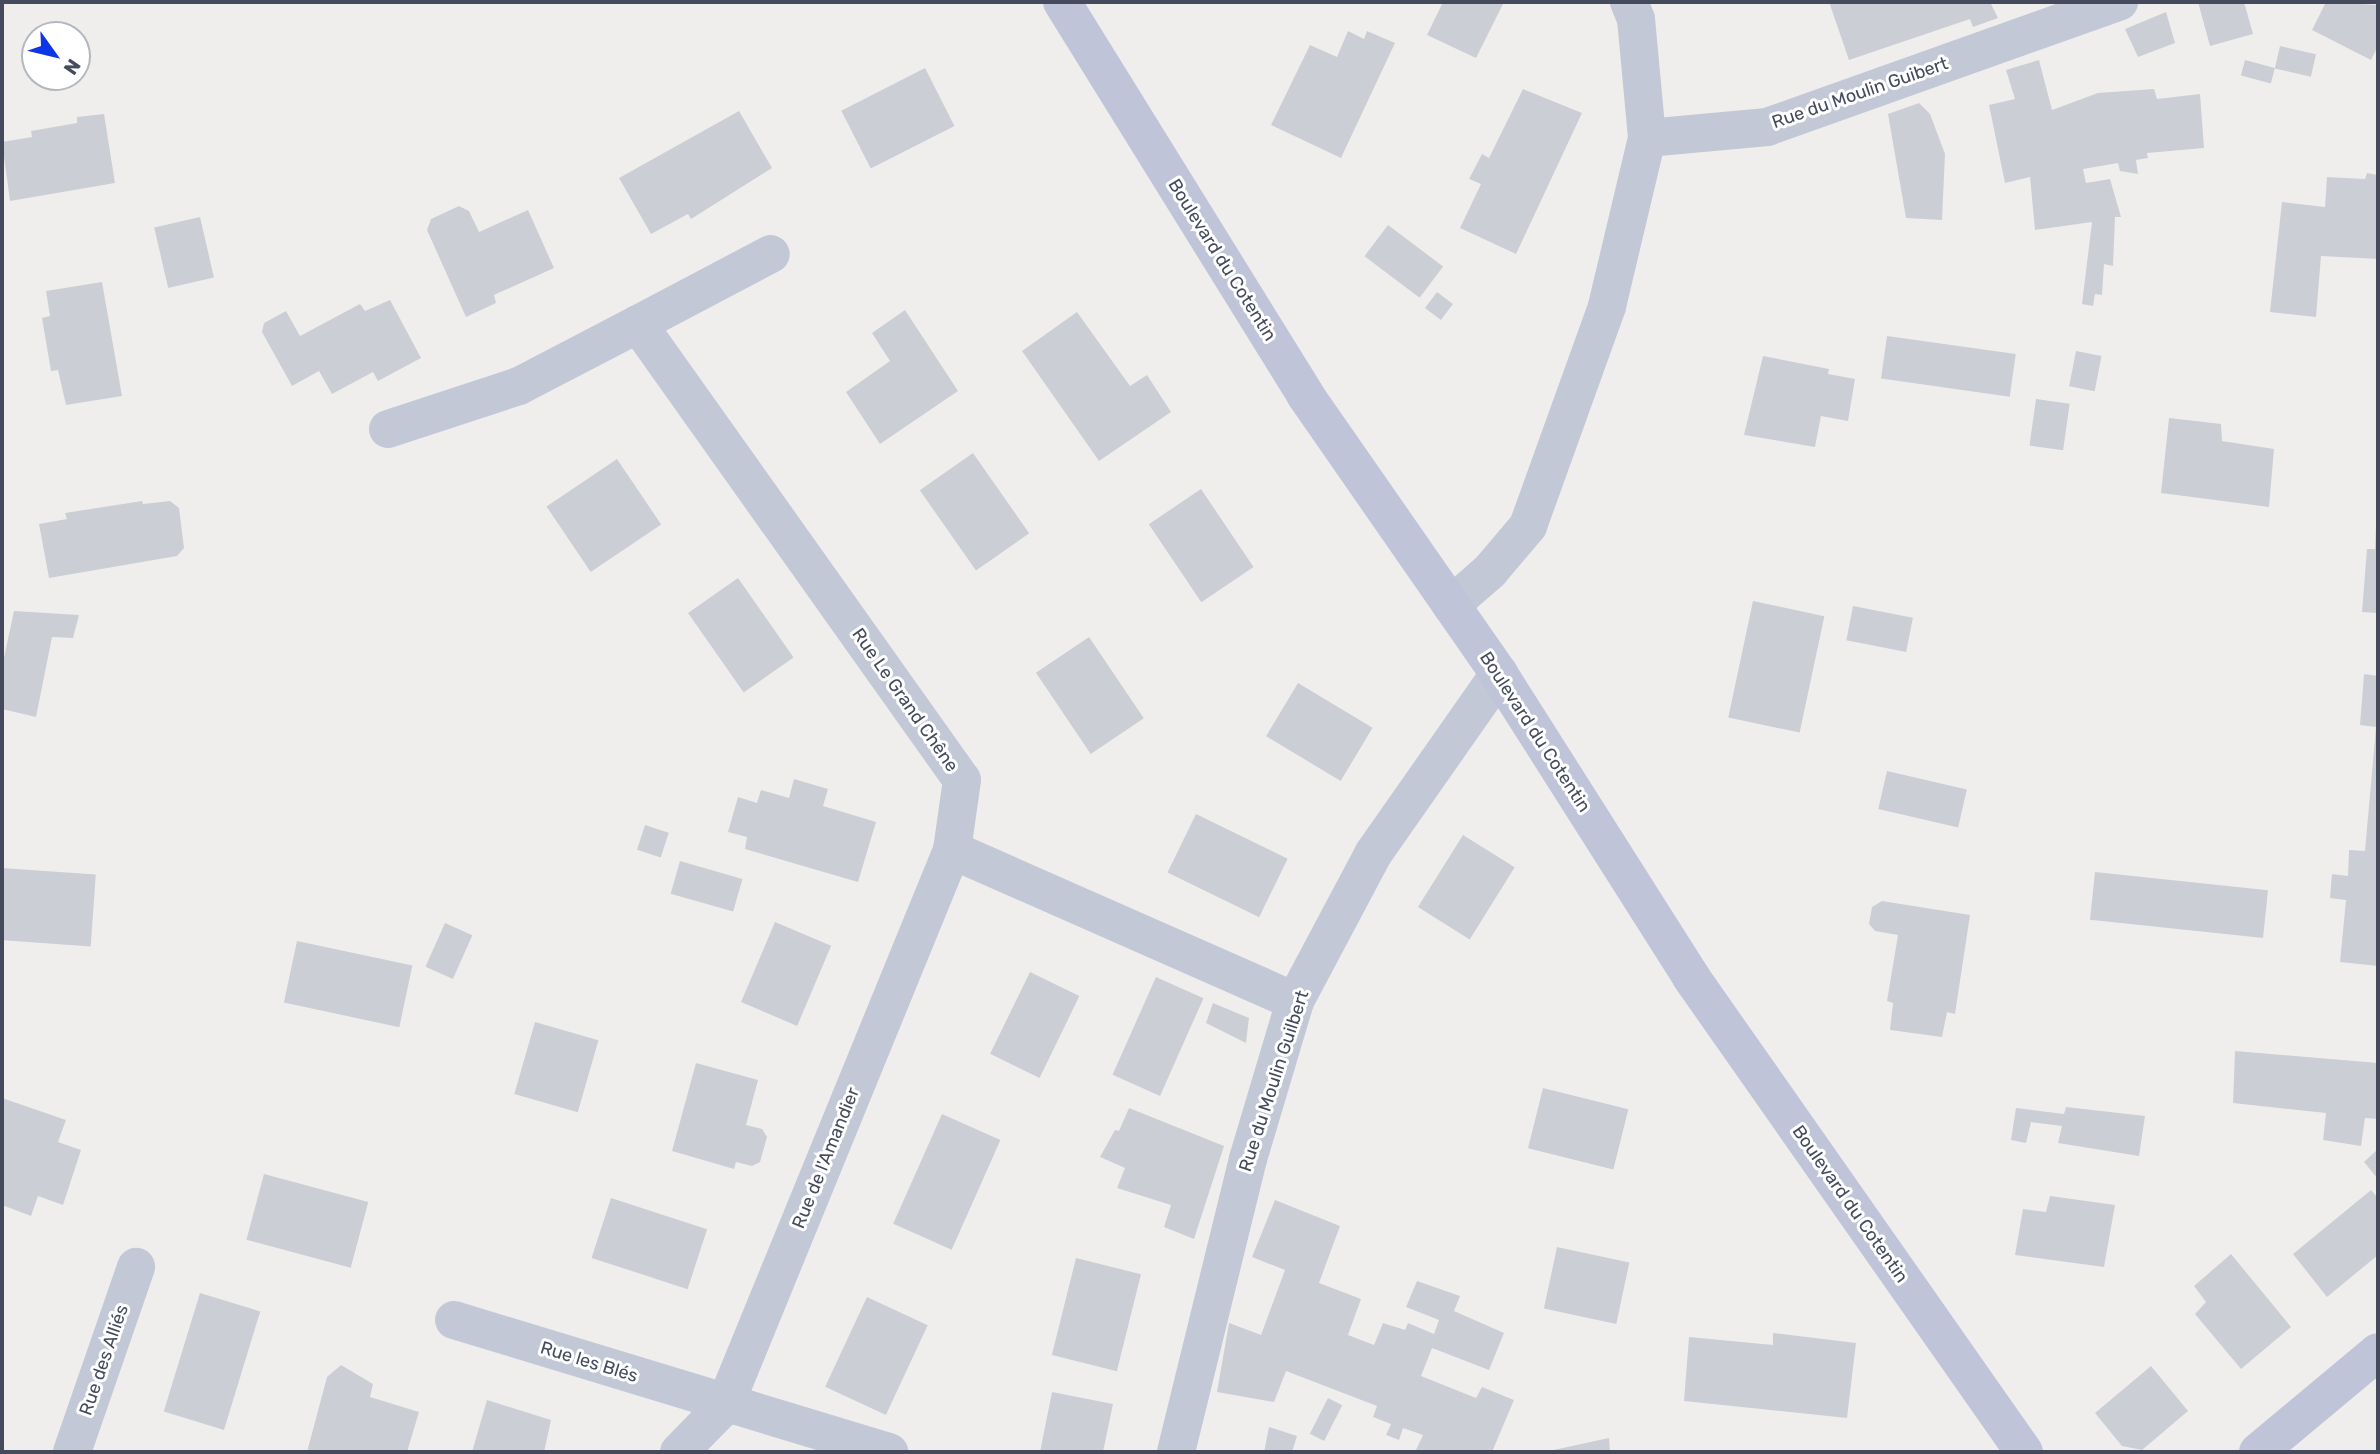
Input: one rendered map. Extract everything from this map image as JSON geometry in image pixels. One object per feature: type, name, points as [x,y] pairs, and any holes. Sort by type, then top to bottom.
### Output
[{"type":"main road","name":"Boulevard du Cotentin","points":[[1062,2],[1306,396],[1499,674],[1691,977],[2024,1452]]},
{"type":"main road","points":[[2267,1450],[2378,1352]]},
{"type":"street","points":[[1451,605],[1490,571],[1528,526],[1607,306],[1647,138],[1636,19],[1629,2]]},
{"type":"street","name":"Rue du Moulin Guibert","points":[[1647,138],[1767,127],[2119,2]]},
{"type":"street","points":[[388,429],[519,386],[771,254]]},
{"type":"street","name":"Rue Le Grand Chêne","points":[[638,324],[962,780],[951,850]]},
{"type":"street","name":"Rue du Moulin Guilbert","points":[[1176,1452],[1248,1159],[1295,1001],[1373,854],[1499,674]]},
{"type":"street","points":[[951,850],[1295,1001]]},
{"type":"street","name":"Rue de l'Amandier","points":[[679,1452],[724,1405],[951,850]]},
{"type":"street","name":"Rue des Alliés","points":[[72,1452],[136,1267]]},
{"type":"street","name":"Rue les Blés","points":[[454,1320],[724,1405],[889,1452]]},
{"type":"building","points":[[1443,2],[1504,2],[1476,58],[1427,35]]},
{"type":"building","points":[[1829,2],[1990,2],[1998,18],[1973,27],[1970,19],[1849,60]]},
{"type":"building","points":[[2198,2],[2244,2],[2253,34],[2210,46]]},
{"type":"building","points":[[2326,2],[2378,5],[2378,46],[2371,60],[2312,30]]},
{"type":"building","points":[[2166,12],[2175,43],[2138,57],[2125,29]]},
{"type":"building","points":[[1348,31],[1364,39],[1367,31],[1395,43],[1341,158],[1271,125],[1310,45],[1337,57]]},
{"type":"building","points":[[2280,46],[2316,54],[2311,77],[2275,68]]},
{"type":"building","points":[[2039,60],[2052,110],[2098,93],[2154,89],[2157,99],[2200,94],[2204,148],[2147,153],[2148,158],[2136,160],[2138,174],[2120,171],[2118,163],[2083,169],[2086,183],[2110,179],[2121,217],[2115,217],[2113,266],[2104,264],[2102,295],[2095,294],[2093,306],[2082,304],[2092,222],[2035,230],[2030,177],[2005,183],[1989,105],[2015,99],[2006,70]]},
{"type":"building","points":[[2245,60],[2275,68],[2271,83],[2241,75]]},
{"type":"building","points":[[925,68],[955,126],[871,169],[841,111]]},
{"type":"building","points":[[1523,89],[1582,113],[1516,254],[1460,228],[1481,184],[1469,179],[1482,154],[1489,158]]},
{"type":"building","points":[[1919,103],[1930,114],[1945,154],[1942,220],[1906,218],[1888,114]]},
{"type":"building","points":[[739,111],[772,168],[691,219],[688,214],[651,234],[619,178]]},
{"type":"building","points":[[104,114],[115,183],[10,201],[2,142],[32,137],[31,131],[77,123],[77,117]]},
{"type":"building","points":[[2367,173],[2378,175],[2378,259],[2321,256],[2316,317],[2270,312],[2282,202],[2325,207],[2327,177],[2365,179]]},
{"type":"building","points":[[459,206],[469,211],[479,232],[528,210],[554,268],[494,295],[496,303],[466,317],[427,230],[431,219]]},
{"type":"building","points":[[200,217],[214,277],[168,288],[154,228]]},
{"type":"building","points":[[1388,225],[1443,267],[1420,298],[1365,256]]},
{"type":"building","points":[[102,282],[122,396],[66,405],[58,370],[51,371],[42,318],[50,316],[46,291]]},
{"type":"building","points":[[1437,292],[1453,304],[1441,320],[1425,308]]},
{"type":"building","points":[[390,300],[421,358],[378,381],[373,372],[332,394],[319,371],[292,386],[262,332],[264,323],[286,311],[300,336],[360,304],[365,311]]},
{"type":"building","points":[[905,310],[958,391],[880,444],[846,392],[890,361],[872,333]]},
{"type":"building","points":[[1077,312],[1130,386],[1147,375],[1171,412],[1099,461],[1022,351]]},
{"type":"building","points":[[1887,336],[2016,354],[2010,397],[1881,379]]},
{"type":"building","points":[[2076,351],[2102,356],[2095,391],[2069,386]]},
{"type":"building","points":[[1763,356],[1829,369],[1828,374],[1855,379],[1848,421],[1821,416],[1815,447],[1744,435]]},
{"type":"building","points":[[2036,399],[2070,404],[2063,450],[2029,446]]},
{"type":"building","points":[[2169,418],[2221,424],[2222,441],[2274,449],[2269,507],[2161,493]]},
{"type":"building","points":[[973,453],[1029,533],[976,571],[920,490]]},
{"type":"building","points":[[617,459],[661,524],[591,572],[547,507]]},
{"type":"building","points":[[1201,489],[1254,567],[1201,602],[1149,524]]},
{"type":"building","points":[[142,501],[143,504],[170,501],[179,508],[184,548],[177,556],[49,578],[39,524],[67,519],[65,513]]},
{"type":"building","points":[[2376,525],[2378,613],[2362,612],[2367,549],[2375,549]]},
{"type":"building","points":[[738,578],[794,657],[744,692],[688,613]]},
{"type":"building","points":[[1753,601],[1824,616],[1800,733],[1728,717]]},
{"type":"building","points":[[1853,606],[1913,618],[1906,652],[1846,640]]},
{"type":"building","points":[[14,611],[79,615],[73,638],[52,637],[36,717],[2,709],[2,667]]},
{"type":"building","points":[[1089,637],[1144,718],[1091,754],[1036,673]]},
{"type":"building","points":[[2364,674],[2378,676],[2378,966],[2340,962],[2346,900],[2330,898],[2332,874],[2348,876],[2349,850],[2365,851],[2376,727],[2360,725]]},
{"type":"building","points":[[1298,683],[1373,728],[1341,781],[1266,736]]},
{"type":"building","points":[[1887,771],[1967,789],[1958,827],[1878,809]]},
{"type":"building","points":[[794,779],[828,789],[823,806],[876,822],[858,882],[745,849],[747,837],[728,832],[738,797],[757,803],[761,790],[789,798]]},
{"type":"building","points":[[1196,814],[1288,859],[1259,917],[1168,872]]},
{"type":"building","points":[[645,825],[669,833],[661,857],[637,850]]},
{"type":"building","points":[[1463,835],[1515,867],[1470,939],[1418,907]]},
{"type":"building","points":[[680,861],[742,879],[733,912],[671,894]]},
{"type":"building","points":[[2,868],[96,875],[91,946],[2,940]]},
{"type":"building","points":[[2095,872],[2268,890],[2263,938],[2090,920]]},
{"type":"building","points":[[1882,901],[1970,915],[1955,1014],[1947,1012],[1942,1037],[1890,1030],[1893,1003],[1887,1001],[1898,935],[1875,931],[1869,924],[1872,907]]},
{"type":"building","points":[[775,922],[831,946],[797,1026],[741,1002]]},
{"type":"building","points":[[445,923],[472,935],[453,979],[425,967]]},
{"type":"building","points":[[297,941],[412,966],[399,1027],[284,1003]]},
{"type":"building","points":[[1030,972],[1079,996],[1040,1078],[990,1054]]},
{"type":"building","points":[[1156,977],[1204,998],[1160,1096],[1112,1075]]},
{"type":"building","points":[[1213,1003],[1249,1018],[1246,1043],[1206,1023]]},
{"type":"building","points":[[535,1022],[598,1040],[578,1112],[514,1094]]},
{"type":"building","points":[[2235,1051],[2378,1063],[2378,1119],[2365,1118],[2361,1146],[2323,1140],[2326,1113],[2233,1103]]},
{"type":"building","points":[[696,1063],[758,1080],[746,1125],[762,1129],[767,1137],[760,1162],[752,1166],[736,1162],[734,1169],[672,1151]]},
{"type":"building","points":[[1543,1088],[1628,1109],[1613,1169],[1528,1148]]},
{"type":"building","points":[[2,1098],[66,1120],[58,1142],[81,1150],[63,1205],[38,1196],[31,1216],[2,1205]]},
{"type":"building","points":[[2066,1107],[2145,1116],[2139,1156],[2058,1143],[2062,1126],[2031,1122],[2026,1143],[2011,1140],[2016,1108],[2064,1114]]},
{"type":"building","points":[[1129,1108],[1224,1146],[1194,1239],[1164,1227],[1171,1205],[1117,1188],[1125,1168],[1100,1157],[1115,1130],[1119,1131]]},
{"type":"building","points":[[942,1114],[1000,1140],[952,1250],[893,1224]]},
{"type":"building","points":[[2378,1149],[2378,1179],[2364,1162]]},
{"type":"building","points":[[264,1174],[368,1202],[351,1268],[246,1240]]},
{"type":"building","points":[[2371,1190],[2378,1198],[2378,1255],[2327,1297],[2293,1254]]},
{"type":"building","points":[[2050,1196],[2115,1205],[2104,1267],[2015,1255],[2023,1209],[2046,1212]]},
{"type":"building","points":[[611,1198],[707,1229],[688,1289],[592,1258]]},
{"type":"building","points":[[1275,1200],[1340,1226],[1319,1283],[1361,1299],[1348,1335],[1374,1345],[1383,1323],[1405,1330],[1408,1323],[1434,1334],[1439,1320],[1406,1307],[1417,1281],[1460,1296],[1454,1311],[1504,1333],[1489,1370],[1432,1348],[1421,1376],[1476,1398],[1482,1387],[1514,1400],[1492,1452],[1415,1452],[1423,1435],[1403,1428],[1399,1440],[1386,1435],[1391,1424],[1373,1417],[1377,1406],[1286,1371],[1274,1402],[1217,1392],[1229,1323],[1261,1335],[1285,1270],[1252,1257]]},
{"type":"building","points":[[1557,1247],[1629,1262],[1616,1324],[1544,1309]]},
{"type":"building","points":[[2231,1254],[2291,1327],[2241,1369],[2195,1314],[2206,1302],[2194,1286]]},
{"type":"building","points":[[1076,1258],[1141,1274],[1117,1371],[1052,1355]]},
{"type":"building","points":[[200,1293],[260,1311],[224,1430],[164,1412]]},
{"type":"building","points":[[867,1297],[928,1325],[886,1415],[825,1387]]},
{"type":"building","points":[[1773,1333],[1856,1343],[1847,1418],[1684,1401],[1689,1337],[1773,1345]]},
{"type":"building","points":[[341,1365],[373,1384],[370,1397],[419,1412],[407,1452],[307,1452],[327,1377]]},
{"type":"building","points":[[2151,1366],[2188,1411],[2142,1450],[2122,1446],[2095,1413]]},
{"type":"building","points":[[1052,1392],[1113,1404],[1103,1452],[1040,1452]]},
{"type":"building","points":[[1328,1398],[1342,1405],[1324,1441],[1310,1434]]},
{"type":"building","points":[[487,1400],[551,1420],[544,1452],[472,1452]]},
{"type":"building","points":[[1269,1427],[1297,1436],[1292,1452],[1264,1452]]},
{"type":"building","points":[[1609,1438],[1610,1452],[1549,1452],[1549,1451]]}]
